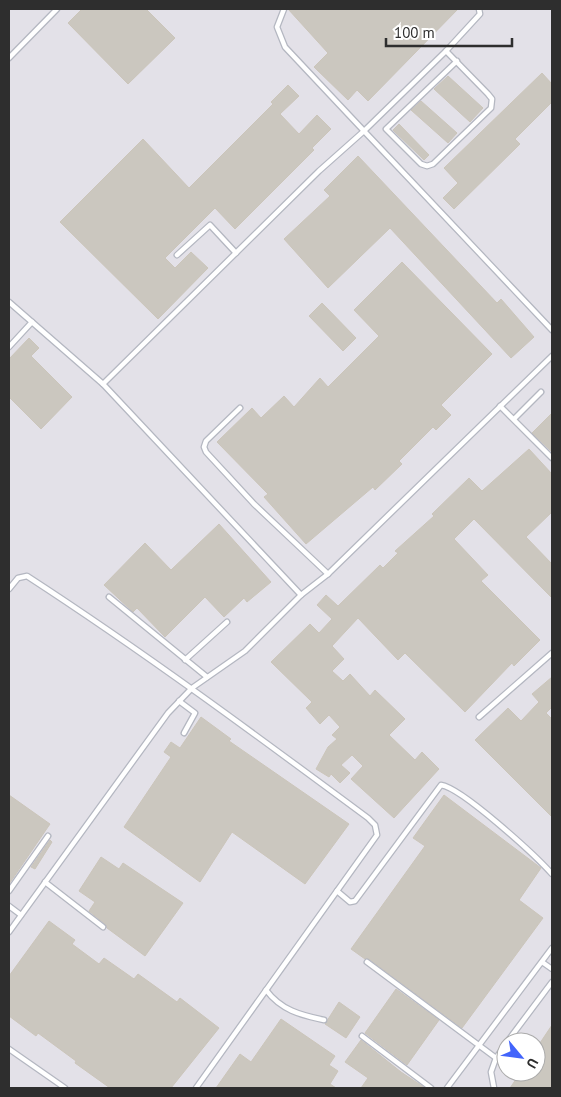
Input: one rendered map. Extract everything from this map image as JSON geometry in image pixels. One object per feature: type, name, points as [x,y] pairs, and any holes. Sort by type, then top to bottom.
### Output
[{"type":"lane","points":[[9,58],[56,9]]},
{"type":"lane","points":[[284,9],[277,27],[285,47],[552,330]]},
{"type":"lane","points":[[103,384],[236,252],[446,51],[480,14],[479,9]]},
{"type":"lane","points":[[446,51],[457,61],[492,99],[491,108],[433,164],[427,166],[421,164],[386,129],[457,61]]},
{"type":"lane","points":[[177,255],[210,225],[236,252]]},
{"type":"lane","points":[[9,302],[103,384],[301,595]]},
{"type":"lane","points":[[9,346],[32,322]]},
{"type":"lane","points":[[9,932],[168,713],[179,701],[206,677],[245,651],[301,595],[328,574],[552,356]]},
{"type":"lane","points":[[514,419],[541,392]]},
{"type":"lane","points":[[500,406],[552,458]]},
{"type":"lane","points":[[240,408],[206,442],[204,447],[206,452],[254,504],[328,574]]},
{"type":"lane","points":[[9,589],[18,578],[27,576],[192,688],[375,825],[377,835],[196,1088]]},
{"type":"lane","points":[[108,597],[206,677]]},
{"type":"lane","points":[[185,660],[227,622]]},
{"type":"lane","points":[[479,717],[552,653]]},
{"type":"lane","points":[[179,701],[195,713],[184,733]]},
{"type":"lane","points":[[337,891],[350,902],[355,901],[441,785],[450,788],[476,807],[536,856],[552,874]]},
{"type":"lane","points":[[9,891],[48,836]]},
{"type":"lane","points":[[45,882],[103,927]]},
{"type":"lane","points":[[9,906],[21,915]]},
{"type":"lane","points":[[447,1088],[552,948]]},
{"type":"lane","points":[[367,962],[480,1044],[496,1058],[491,1072],[494,1088]]},
{"type":"lane","points":[[542,962],[552,969]]},
{"type":"lane","points":[[515,1032],[552,982]]},
{"type":"lane","points":[[266,990],[274,1000],[295,1014],[324,1020]]},
{"type":"lane","points":[[362,1036],[431,1088]]},
{"type":"lane","points":[[9,1049],[65,1088]]},
{"type":"shaded area","points":[[9,9],[552,9],[552,1088],[9,1088]]},
{"type":"building","points":[[82,9],[146,9],[175,38],[128,84],[68,23]]},
{"type":"building","points":[[288,9],[458,9],[368,101],[357,90],[348,100],[314,67],[328,53]]},
{"type":"building","points":[[542,73],[552,84],[552,102],[515,139],[520,144],[454,209],[443,198],[458,183],[444,168]]},
{"type":"building","points":[[448,76],[483,108],[470,122],[434,89]]},
{"type":"building","points":[[288,85],[299,96],[280,114],[299,134],[317,115],[331,129],[312,148],[314,150],[235,229],[215,208],[165,258],[175,268],[191,252],[208,268],[158,319],[60,222],[143,139],[189,188],[273,104],[271,102]]},
{"type":"building","points":[[421,101],[457,133],[448,143],[411,110]]},
{"type":"building","points":[[399,124],[429,155],[424,160],[393,130]]},
{"type":"building","points":[[358,156],[497,303],[501,299],[534,337],[511,358],[390,228],[328,288],[284,239],[330,196],[324,190]]},
{"type":"building","points":[[402,262],[492,354],[441,405],[451,415],[436,430],[433,427],[399,461],[402,464],[375,490],[373,487],[306,544],[264,497],[268,494],[217,442],[252,408],[261,418],[284,396],[294,407],[320,378],[328,387],[379,336],[354,310]]},
{"type":"building","points":[[322,303],[356,338],[343,351],[309,316]]},
{"type":"building","points":[[29,338],[39,348],[31,356],[72,397],[41,429],[9,397],[9,359]]},
{"type":"building","points":[[552,413],[552,452],[532,433]]},
{"type":"building","points":[[529,449],[552,474],[552,512],[526,537],[552,564],[552,598],[474,519],[454,539],[488,575],[481,581],[540,640],[514,666],[512,663],[465,712],[405,653],[398,660],[358,618],[332,646],[344,659],[332,671],[343,681],[350,674],[370,696],[375,690],[405,719],[389,735],[415,760],[422,752],[439,769],[394,818],[351,779],[363,766],[352,755],[341,765],[350,773],[340,783],[331,774],[329,777],[316,769],[328,747],[337,739],[332,735],[340,727],[329,715],[320,724],[306,708],[312,702],[271,662],[310,624],[319,633],[332,619],[317,605],[326,595],[338,606],[380,565],[383,568],[398,553],[395,551],[434,516],[432,514],[469,478],[482,491]]},
{"type":"building","points":[[219,524],[271,582],[247,602],[244,598],[224,617],[205,597],[165,637],[137,608],[133,612],[104,585],[145,543],[171,570]]},
{"type":"building","points":[[552,677],[552,707],[546,713],[552,719],[552,817],[475,740],[508,708],[521,721],[539,702],[532,694]]},
{"type":"building","points":[[201,717],[231,739],[229,741],[349,824],[305,884],[232,832],[200,882],[124,827],[171,757],[164,752],[171,742],[180,748]]},
{"type":"building","points":[[9,795],[50,824],[9,884]]},
{"type":"building","points":[[444,795],[541,868],[519,900],[543,918],[462,1028],[369,959],[365,959],[351,949],[425,846],[413,838]]},
{"type":"building","points":[[50,840],[52,842],[35,869],[31,867]]},
{"type":"building","points":[[101,857],[119,869],[123,863],[183,903],[145,956],[107,928],[105,924],[89,911],[95,902],[79,891]]},
{"type":"building","points":[[49,921],[75,940],[72,944],[99,964],[104,958],[134,979],[138,974],[177,1002],[180,998],[219,1028],[171,1088],[110,1088],[38,1033],[36,1036],[9,1016],[9,976]]},
{"type":"building","points":[[396,989],[439,1020],[407,1065],[365,1033]]},
{"type":"building","points":[[339,1002],[360,1017],[346,1038],[325,1024]]},
{"type":"building","points":[[281,1019],[335,1056],[329,1065],[338,1071],[330,1084],[336,1088],[216,1088],[240,1054],[251,1062]]},
{"type":"building","points":[[552,1025],[552,1088],[510,1088],[514,1082],[546,1082],[546,1034]]},
{"type":"building","points":[[361,1040],[401,1072],[425,1088],[361,1088],[368,1078],[345,1062]]}]
